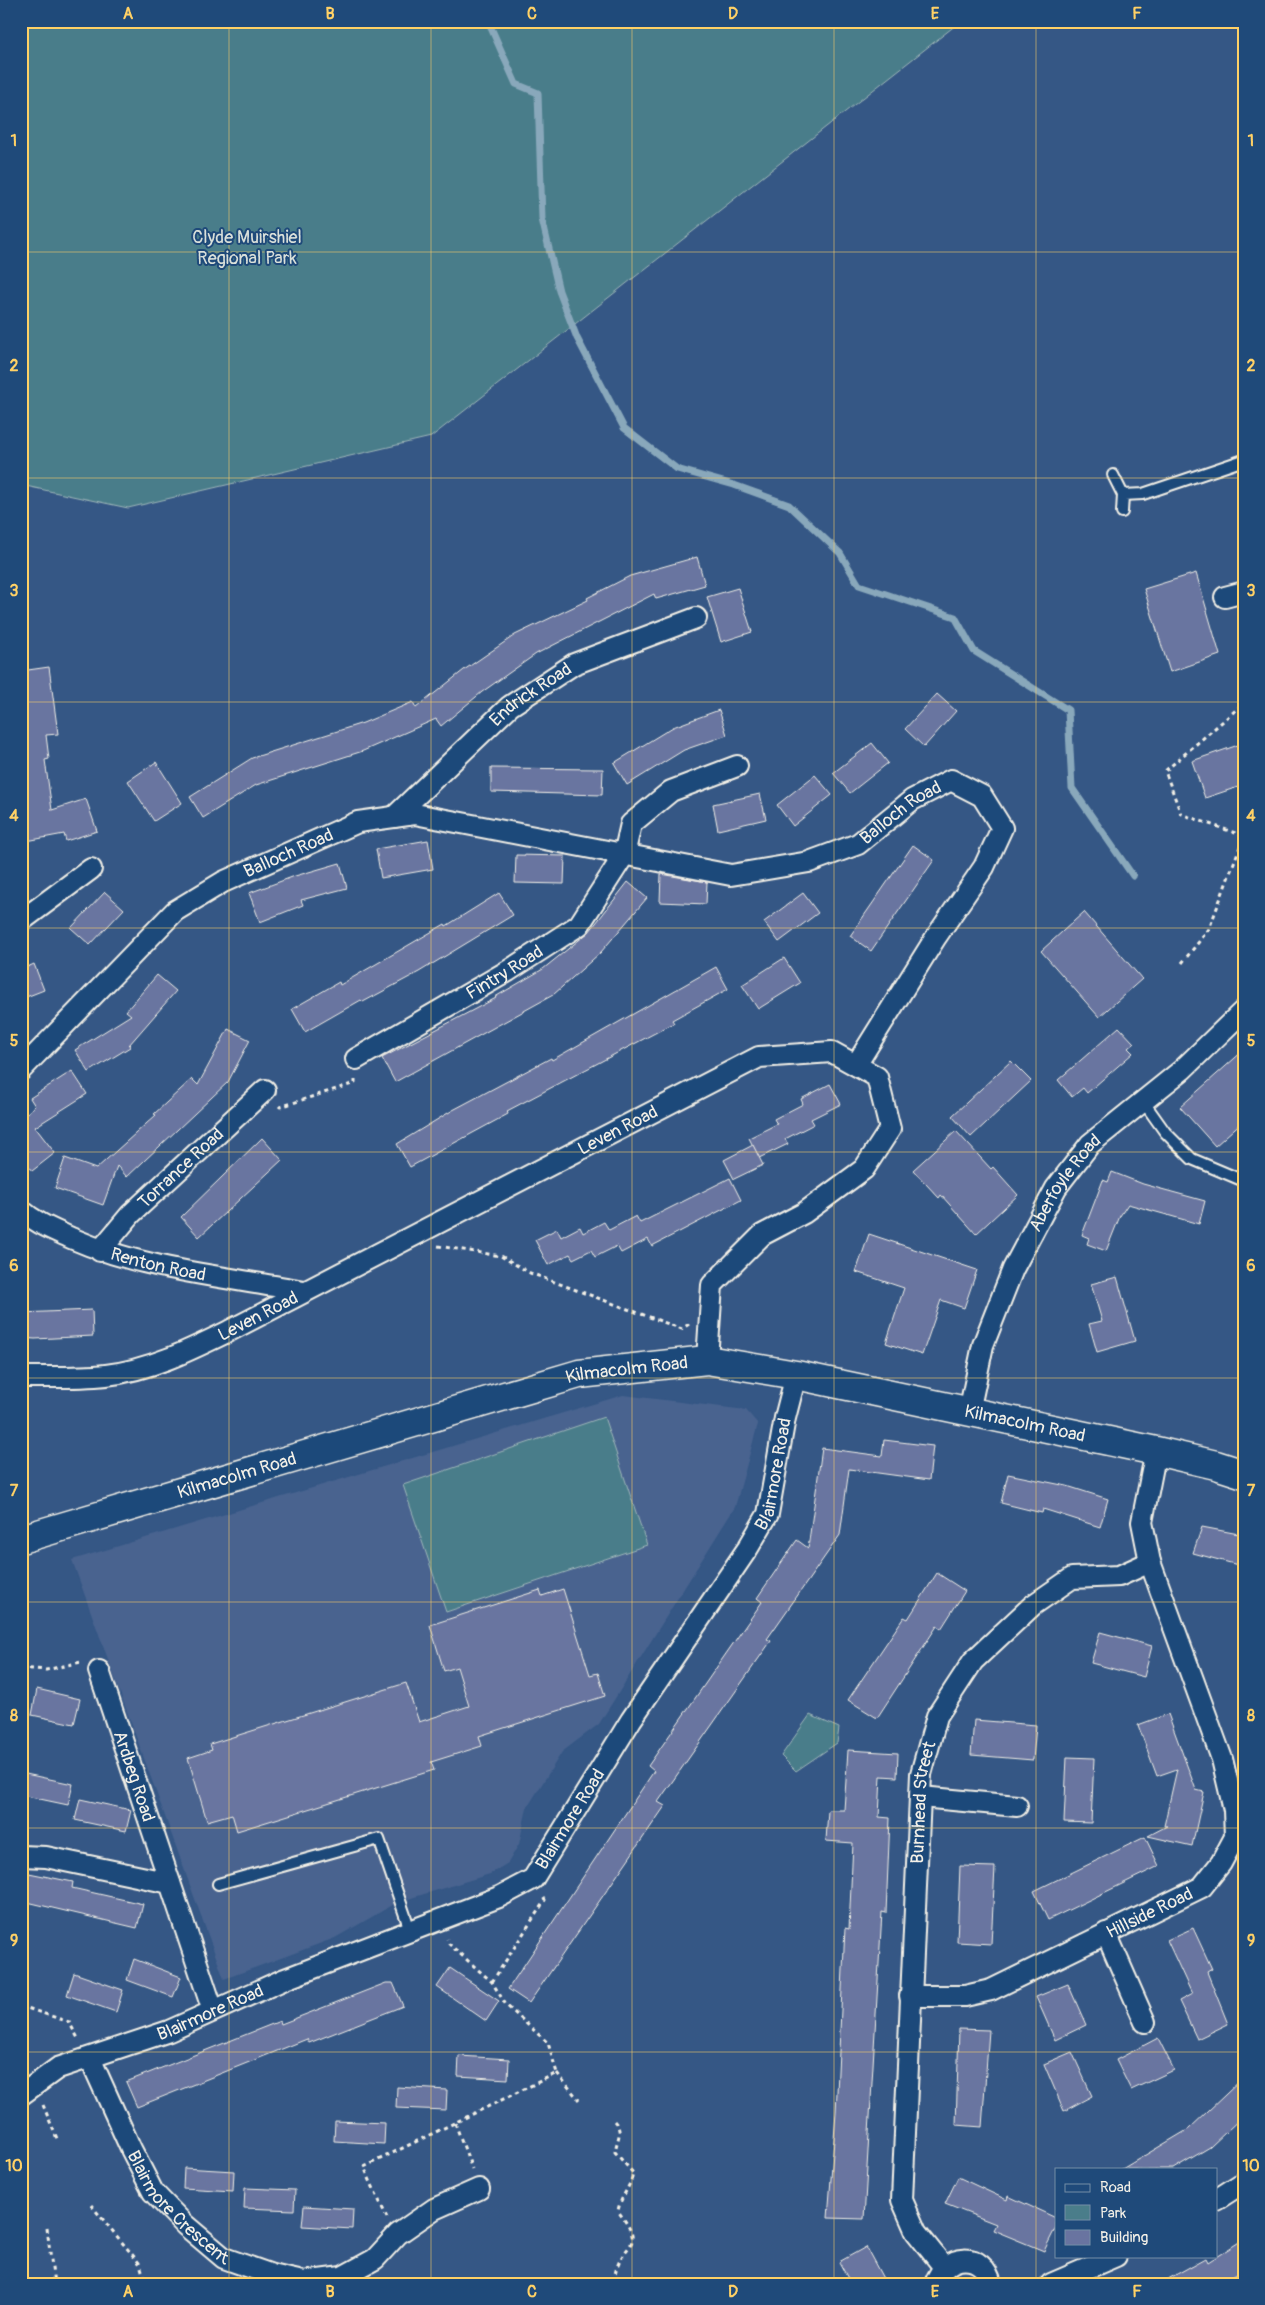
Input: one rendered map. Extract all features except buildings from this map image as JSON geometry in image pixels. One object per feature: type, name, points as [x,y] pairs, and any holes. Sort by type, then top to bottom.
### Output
[{"type":"main road","name":"Kilmacolm Road","points":[[21,1539],[579,1374],[707,1360],[796,1375],[1156,1451],[1216,1465],[1244,1474]]},
{"type":"street","name":"Endrick Road","points":[[394,817],[510,706],[574,664],[696,618]]},
{"type":"street","points":[[624,855],[631,824],[671,791],[736,766]]},
{"type":"street","name":"Balloch Road","points":[[21,1070],[175,911],[223,882],[358,822],[416,814],[731,875],[809,862],[858,844],[912,800],[951,780],[982,796],[1002,828],[984,867],[936,937],[856,1065]]},
{"type":"street","name":"Fintry Road","points":[[356,1059],[508,971],[579,925],[624,855]]},
{"type":"street","points":[[21,921],[91,869]]},
{"type":"street","name":"Aberfoyle Road","points":[[969,1412],[983,1345],[1013,1269],[1056,1188],[1090,1144],[1182,1070],[1244,1010]]},
{"type":"street","name":"Leven Road","points":[[21,1377],[106,1375],[139,1369],[174,1357],[229,1331],[759,1057],[832,1052],[877,1077],[890,1130],[864,1169],[804,1213],[762,1235],[712,1285],[707,1360]]},
{"type":"street","name":"Torrance Road","points":[[100,1250],[131,1214],[265,1090]]},
{"type":"street","name":"Renton Road","points":[[21,1210],[36,1222],[100,1250],[131,1261],[304,1291]]},
{"type":"street","name":"Blairmore Road","points":[[28,2090],[58,2068],[169,2031],[285,1979],[499,1897],[530,1881],[550,1853],[631,1720],[748,1548],[768,1514],[785,1418],[796,1375]]},
{"type":"street","points":[[1150,1562],[1142,1522],[1156,1451]]},
{"type":"street","name":"Burnhead Street","points":[[940,2275],[916,2232],[902,2200],[921,1774],[938,1716],[973,1661],[1033,1605],[1072,1578],[1119,1576],[1150,1562]]},
{"type":"street","name":"Hillside Road","points":[[910,1996],[965,1996],[992,1990],[1202,1887],[1222,1863],[1235,1838],[1234,1810],[1222,1759],[1150,1562]]},
{"type":"street","name":"Ardbeg Road","points":[[99,1671],[213,2011]]},
{"type":"street","points":[[921,1797],[1017,1806]]},
{"type":"street","points":[[21,1856],[46,1857],[170,1883]]},
{"type":"street","points":[[1106,1933],[1145,2022]]},
{"type":"street","name":"Blairmore Crescent","points":[[90,2058],[131,2149],[153,2192],[185,2225],[224,2258],[272,2275],[303,2282],[342,2277],[375,2259],[395,2237],[434,2209],[479,2189]]},
{"type":"street","points":[[1218,2199],[1244,2182]]},
{"type":"street","points":[[1051,2284],[1111,2258]]},
{"type":"street","points":[[940,2275],[952,2262],[972,2261],[981,2265],[987,2273],[991,2284]]},
{"type":"lane","points":[[1123,495],[1143,494],[1244,460]]},
{"type":"lane","points":[[1113,475],[1123,495],[1122,512]]},
{"type":"lane","points":[[1143,1101],[1166,1132],[1192,1160],[1244,1181]]},
{"type":"lane","points":[[218,1884],[378,1839],[410,1930]]},
{"type":"path","points":[[1182,963],[1209,929],[1244,836],[1181,814],[1164,771],[1244,702]]},
{"type":"path","points":[[265,1090],[280,1107],[355,1083],[356,1059]]},
{"type":"path","points":[[414,1235],[442,1249],[501,1256],[530,1273],[682,1329],[711,1306]]},
{"type":"path","points":[[21,1668],[46,1670],[84,1662],[99,1671]]},
{"type":"path","points":[[492,1982],[545,1900],[530,1881]]},
{"type":"path","points":[[441,1919],[449,1944],[492,1982],[506,2005],[548,2043],[557,2073],[579,2100]]},
{"type":"path","points":[[21,2006],[69,2022],[90,2058]]},
{"type":"path","points":[[395,2237],[364,2167],[557,2073]]},
{"type":"path","points":[[28,2090],[58,2141]]},
{"type":"path","points":[[614,2121],[620,2127],[621,2134],[614,2152],[633,2173],[632,2182],[619,2204],[618,2211],[632,2230],[633,2236],[631,2246],[617,2266],[615,2274],[622,2284]]},
{"type":"path","points":[[455,2123],[479,2189]]},
{"type":"path","points":[[91,2205],[140,2264],[146,2284]]},
{"type":"path","points":[[47,2228],[54,2284]]},
{"type":"shaded area","points":[[623,1395],[746,1410],[758,1424],[735,1507],[599,1724],[562,1752],[527,1808],[519,1844],[508,1863],[490,1874],[398,1902],[335,1938],[224,1979],[72,1560]]},
{"type":"green space","name":"Clyde Muirshiel Regional Park","points":[[21,21],[961,21],[431,437],[128,508],[21,485]]},
{"type":"green space","points":[[604,1417],[647,1545],[446,1612],[403,1485]]},
{"type":"green space","points":[[810,1715],[839,1728],[837,1743],[796,1771],[781,1756]]},
{"type":"waterway","points":[[488,21],[516,84],[538,93],[542,219],[559,291],[577,338],[624,428],[677,469],[734,485],[789,505],[840,553],[859,585],[955,617],[974,651],[1068,710],[1072,788],[1133,876]]}]
